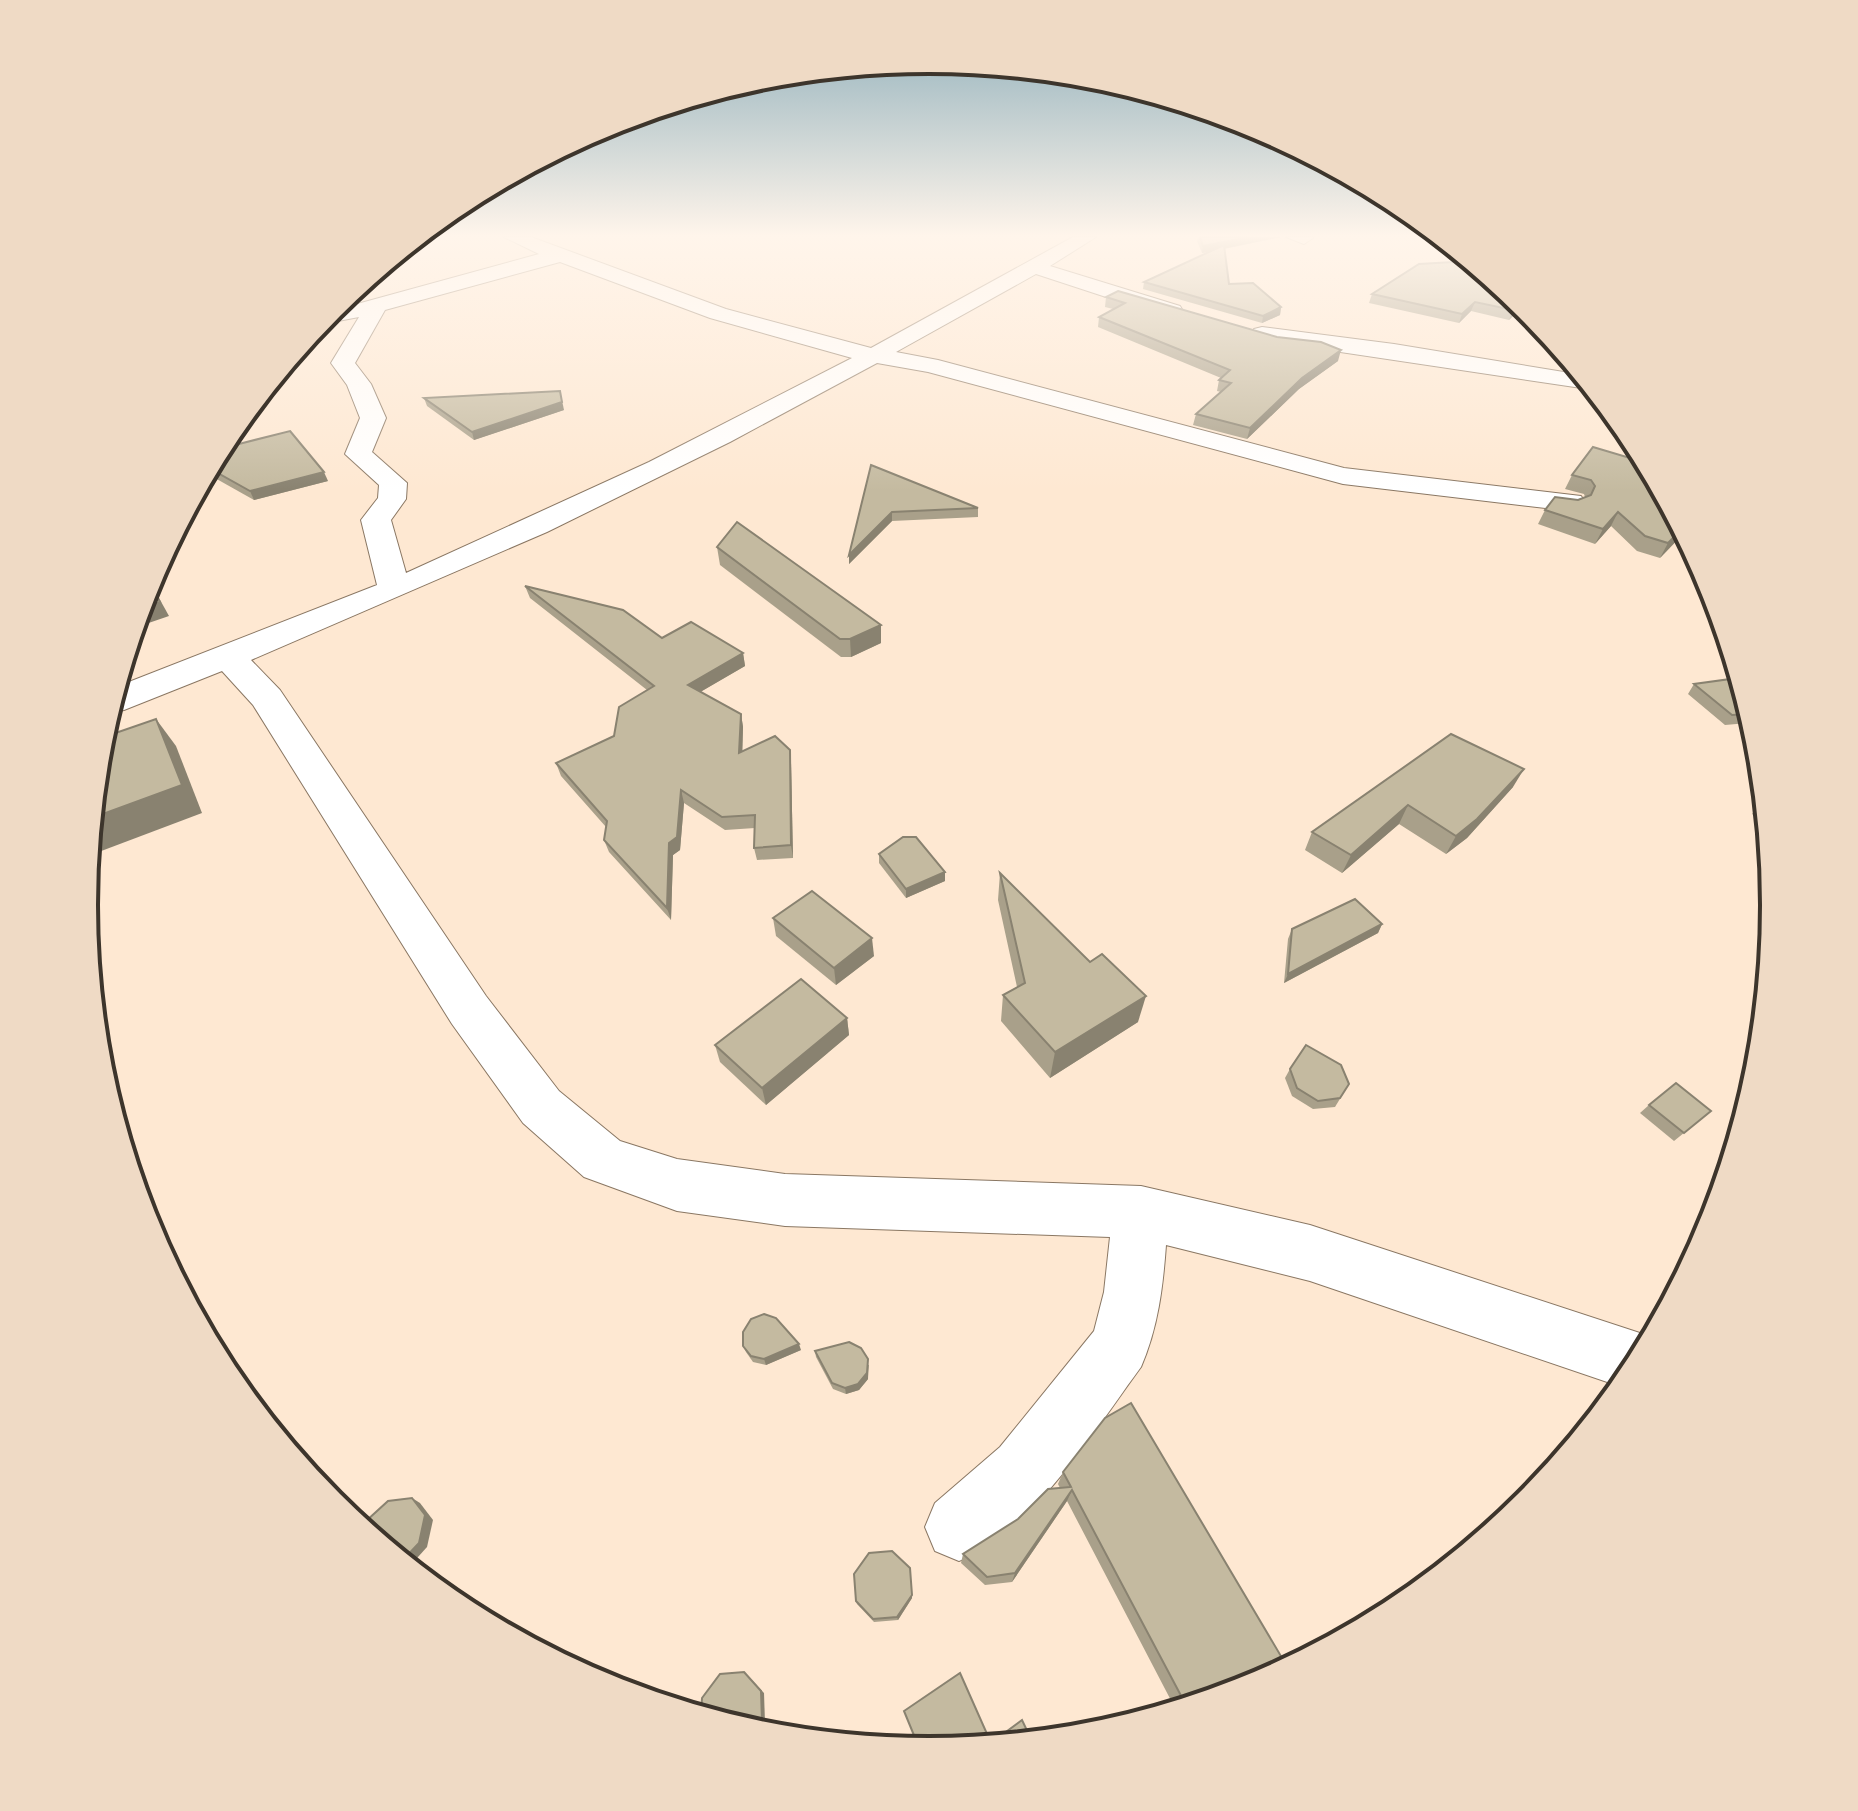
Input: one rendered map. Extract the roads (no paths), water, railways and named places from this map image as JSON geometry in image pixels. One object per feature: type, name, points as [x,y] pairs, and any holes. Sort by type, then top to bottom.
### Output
[{"type":"street","points":[[369,322],[347,349],[343,363],[359,384],[373,418],[358,454],[393,483],[392,499],[376,520],[394,588]]},
{"type":"street","points":[[747,322],[869,358],[944,369],[1343,476],[1571,502]]},
{"type":"street","points":[[124,697],[229,658],[595,499],[937,322]]},
{"type":"street","points":[[1236,328],[1302,342],[1394,351],[1574,381]]},
{"type":"street","points":[[229,658],[267,698],[469,1010],[541,1107],[603,1160],[677,1185],[785,1200],[1141,1212],[1310,1253],[1626,1358]]},
{"type":"street","points":[[959,1527],[1023,1470],[1120,1346],[1133,1292],[1141,1212]]}]
